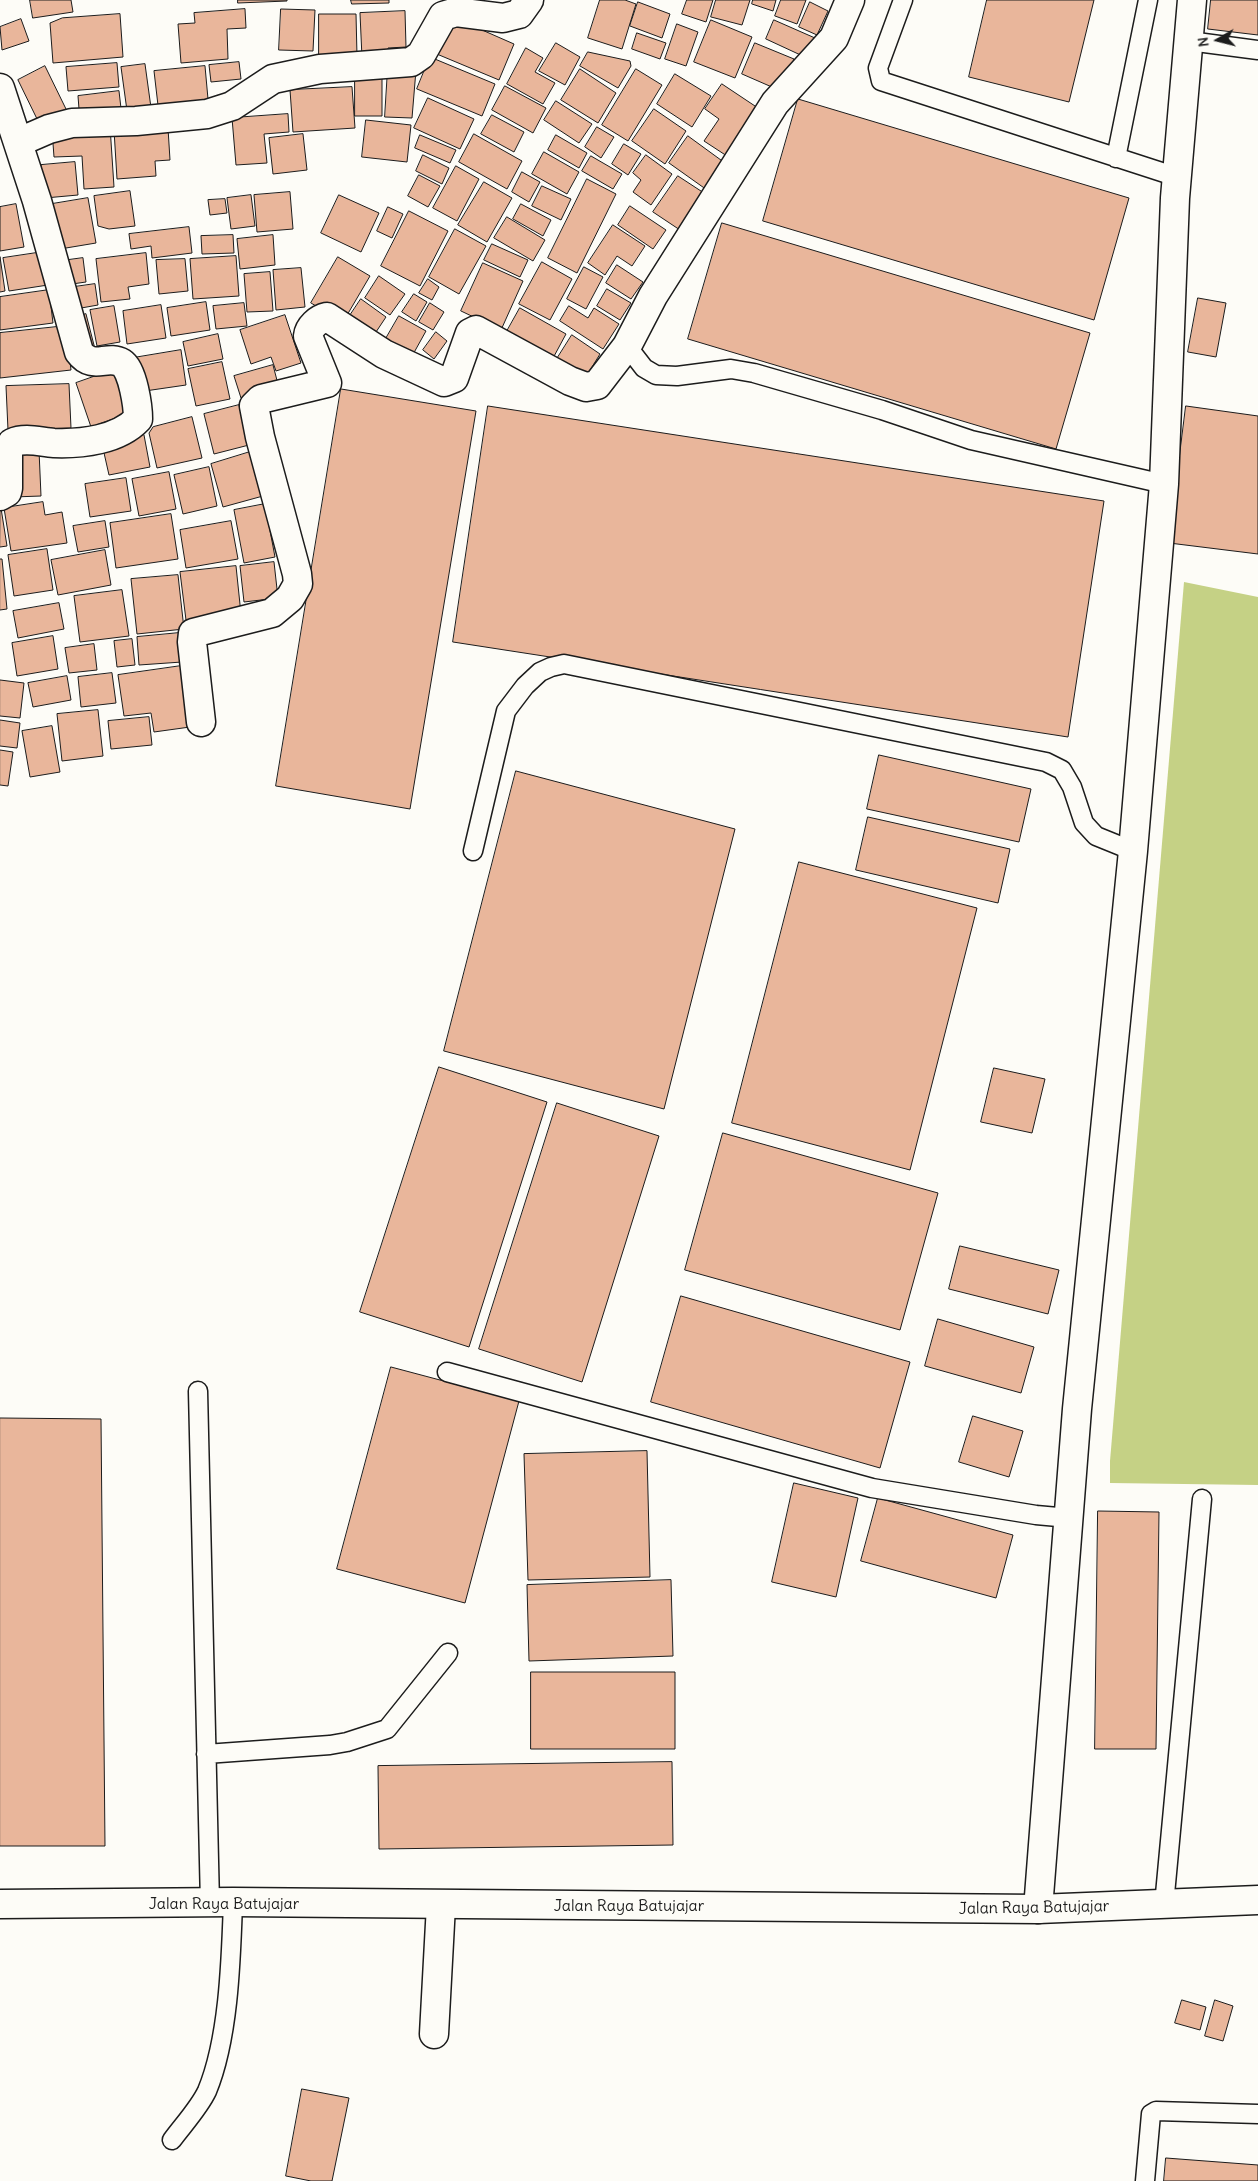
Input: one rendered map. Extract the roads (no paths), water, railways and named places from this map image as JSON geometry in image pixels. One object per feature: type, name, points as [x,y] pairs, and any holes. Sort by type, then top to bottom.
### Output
[{"type":"main road","points":[[19,142],[50,129],[72,123],[136,121],[208,114],[232,106],[273,79],[320,69],[411,62],[421,55],[443,16],[456,12],[503,18],[519,14],[529,0]]},
{"type":"main road","points":[[201,722],[192,642],[193,633],[272,613],[290,598],[298,584],[298,574],[258,431],[254,406],[261,399],[327,383],[308,336],[309,330],[327,317],[384,354],[444,382],[454,378],[470,333],[474,330],[570,381],[586,387],[597,385],[627,346],[653,296],[775,104],[834,38],[850,0]]},
{"type":"main road","points":[[1038,1909],[1078,1409],[1133,851],[1164,484],[1175,198],[1192,0]]},
{"type":"main road","points":[[0,88],[19,142],[79,352],[84,359],[95,362],[112,361],[122,363],[128,370],[138,406],[138,419],[128,429],[93,441],[55,443],[19,440],[12,443],[8,452],[8,488],[4,495],[0,496]]},
{"type":"main road","name":"Jalan Raya Batujajar","points":[[0,1904],[221,1903],[1038,1909],[1258,1900]]},
{"type":"main road","points":[[434,2034],[441,1905]]},
{"type":"lane","points":[[903,0],[878,68],[881,80],[1177,177]]},
{"type":"lane","points":[[1116,158],[1148,0]]},
{"type":"lane","points":[[1189,41],[1258,50]]},
{"type":"lane","points":[[627,346],[644,368],[656,376],[677,376],[730,369],[754,372],[882,410],[971,440],[1164,484]]},
{"type":"lane","points":[[473,851],[506,711],[525,686],[540,672],[564,664],[1046,762],[1062,770],[1072,787],[1084,823],[1096,836],[1133,851]]},
{"type":"lane","points":[[447,1372],[872,1488],[1036,1516],[1069,1518]]},
{"type":"lane","points":[[172,2140],[206,2092],[218,2054],[231,1965],[221,1903],[206,1754],[198,1391]]},
{"type":"lane","points":[[1164,1905],[1202,1499]]},
{"type":"lane","points":[[206,1754],[330,1745],[347,1742],[387,1729],[448,1653]]},
{"type":"lane","points":[[1145,2181],[1151,2114],[1156,2111],[1258,2114]]}]
